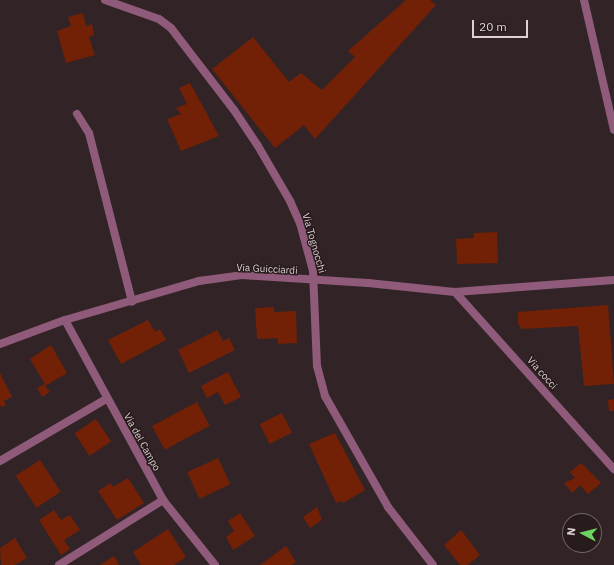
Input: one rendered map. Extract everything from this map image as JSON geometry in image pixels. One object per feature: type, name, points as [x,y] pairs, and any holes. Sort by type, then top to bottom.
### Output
[{"type":"street","name":"Via Tognocchi","points":[[105,0],[159,19],[171,28],[234,110],[290,202],[300,223],[315,281],[317,366],[325,396],[388,507],[433,565]]},
{"type":"street","points":[[584,0],[614,130]]},
{"type":"street","points":[[77,114],[89,133],[132,302]]},
{"type":"street","name":"Via Guicciardi","points":[[0,344],[65,320],[132,302],[200,281],[242,275],[315,281],[368,283],[455,292],[614,280]]},
{"type":"street","name":"Via cocci","points":[[455,292],[614,469]]},
{"type":"street","name":"Via del Campo","points":[[65,320],[106,399],[163,500],[215,565]]},
{"type":"street","points":[[0,461],[106,399]]},
{"type":"street","points":[[59,565],[163,500]]},
{"type":"building","points":[[406,0],[430,0],[436,5],[315,139],[304,125],[275,148],[212,69],[253,37],[289,82],[301,73],[322,90],[355,57],[348,51]]},
{"type":"building","points":[[83,13],[86,26],[92,24],[94,35],[89,37],[95,55],[66,63],[57,31],[71,26],[68,17]]},
{"type":"building","points":[[190,83],[219,136],[181,151],[167,119],[181,114],[176,108],[187,104],[179,88]]},
{"type":"building","points":[[497,232],[498,263],[457,264],[456,239],[474,238],[474,233]]},
{"type":"building","points":[[608,305],[614,384],[584,386],[578,326],[522,329],[518,324],[518,312]]},
{"type":"building","points":[[274,307],[274,312],[296,311],[297,343],[278,344],[278,338],[257,339],[255,308]]},
{"type":"building","points":[[148,320],[155,332],[160,329],[166,340],[121,364],[108,340]]},
{"type":"building","points":[[217,330],[223,341],[229,338],[235,350],[189,373],[178,350]]},
{"type":"building","points":[[51,345],[67,373],[45,386],[50,392],[42,397],[37,388],[45,384],[30,359]]},
{"type":"building","points":[[228,372],[241,397],[225,405],[218,392],[207,398],[201,386]]},
{"type":"building","points":[[0,373],[12,397],[4,401],[6,405],[3,407],[0,406]]},
{"type":"building","points":[[614,399],[614,411],[609,411],[608,400]]},
{"type":"building","points":[[197,402],[210,426],[165,450],[152,426]]},
{"type":"building","points":[[282,413],[292,433],[270,444],[260,424]]},
{"type":"building","points":[[96,419],[111,441],[90,456],[74,434]]},
{"type":"building","points":[[335,433],[365,490],[343,503],[342,501],[336,503],[309,444]]},
{"type":"building","points":[[218,458],[230,484],[199,499],[187,472]]},
{"type":"building","points":[[40,460],[61,492],[36,508],[16,476]]},
{"type":"building","points":[[581,463],[601,483],[588,494],[580,485],[572,493],[564,483],[575,478],[570,472]]},
{"type":"building","points":[[128,478],[144,503],[117,520],[98,491],[111,483],[113,487]]},
{"type":"building","points":[[317,507],[322,520],[310,528],[303,517]]},
{"type":"building","points":[[54,510],[61,520],[70,515],[80,530],[64,540],[70,549],[61,555],[39,520]]},
{"type":"building","points":[[240,513],[255,536],[233,550],[226,537],[234,531],[228,521]]},
{"type":"building","points":[[168,529],[186,557],[174,565],[141,565],[133,552]]},
{"type":"building","points":[[461,530],[480,555],[468,565],[460,565],[444,545]]},
{"type":"building","points":[[15,538],[27,558],[15,565],[1,565],[0,548]]},
{"type":"building","points":[[286,546],[296,562],[291,565],[260,565]]},
{"type":"building","points":[[114,556],[119,565],[100,565]]}]
